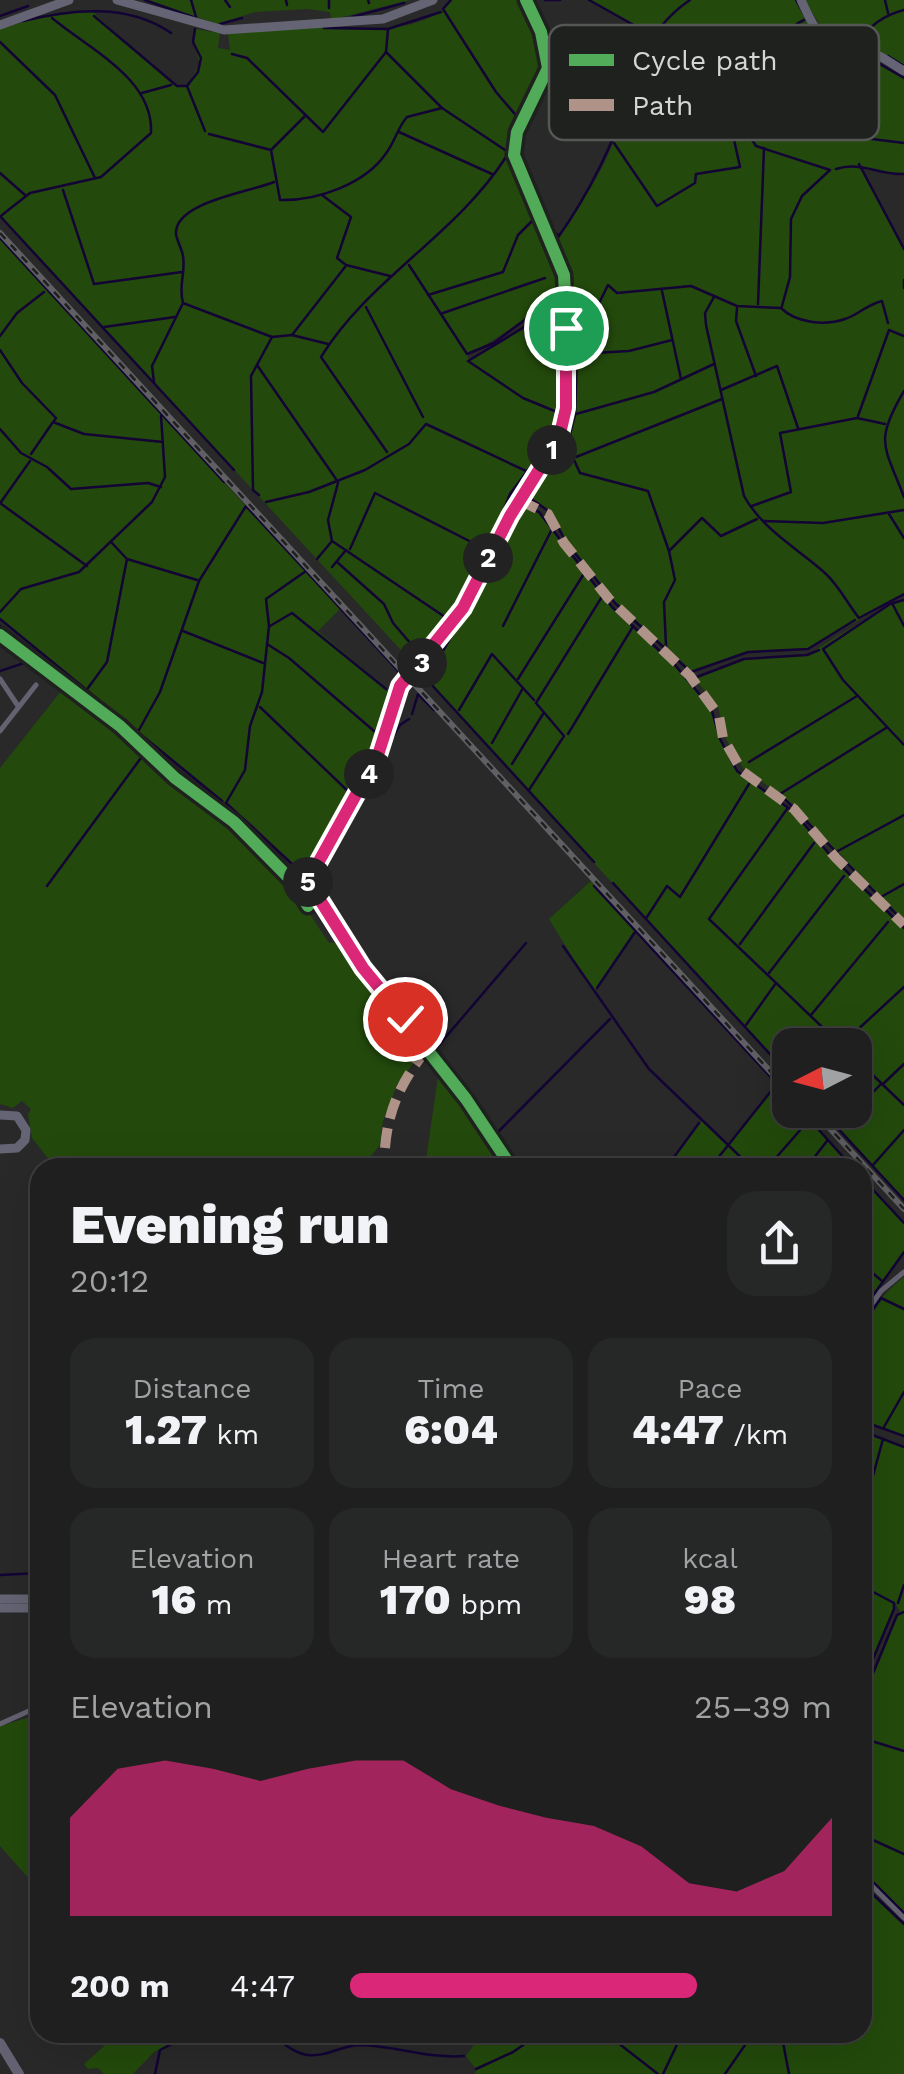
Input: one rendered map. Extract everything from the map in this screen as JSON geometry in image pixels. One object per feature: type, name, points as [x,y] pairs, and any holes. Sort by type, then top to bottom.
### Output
[{"type":"main road","points":[[0,25],[69,0]]},
{"type":"main road","points":[[117,0],[224,30],[382,19],[433,0]]},
{"type":"main road","points":[[801,0],[814,25]]},
{"type":"main road","points":[[879,57],[904,71]]},
{"type":"main road","points":[[1,1114],[18,1116],[26,1130],[22,1145],[3,1151]]},
{"type":"main road","points":[[0,1599],[30,1599]]},
{"type":"main road","points":[[0,1608],[30,1608]]},
{"type":"main road","points":[[0,2043],[19,2074]]},
{"type":"street","points":[[343,935],[308,884],[378,755],[396,694],[463,608],[510,516],[559,438],[566,408],[564,275],[514,155],[517,132],[548,68],[542,32],[526,0]]},
{"type":"street","points":[[0,679],[18,706]]},
{"type":"street","points":[[0,731],[36,685]]},
{"type":"street","points":[[872,1304],[904,1272]]},
{"type":"street","points":[[0,1724],[30,1710]]},
{"type":"street","points":[[872,1886],[904,1918]]},
{"type":"green space","points":[[145,0],[410,0],[331,20],[330,12],[307,9],[255,12],[218,24]]},
{"type":"green space","points":[[451,0],[519,0],[536,24],[544,63],[506,154],[559,274],[559,289],[552,305],[468,354],[468,359],[501,343],[540,314],[554,312],[563,360],[563,397],[550,444],[510,494],[473,584],[446,624],[411,661],[0,216],[0,29],[50,14],[93,12],[173,85],[187,86],[200,64],[193,42],[195,29],[220,33],[218,48],[230,50],[228,34],[304,28],[388,28],[423,20]]},
{"type":"green space","points":[[589,0],[796,0],[810,25],[633,25]]},
{"type":"green space","points":[[805,0],[904,0],[904,66],[879,53],[879,25],[820,25]]},
{"type":"green space","points":[[879,64],[904,78],[904,174],[890,175],[859,165],[904,249],[904,594],[808,649],[748,652],[691,672],[616,603],[566,542],[550,512],[528,499],[558,453],[568,447],[575,415],[577,354],[570,333],[566,269],[557,239],[604,164],[614,140],[879,140]]},
{"type":"green space","points":[[0,238],[340,609],[318,631],[389,690],[372,762],[304,875],[252,824],[0,619]]},
{"type":"green space","points":[[522,505],[545,516],[562,545],[612,607],[684,674],[711,708],[720,739],[737,771],[794,812],[830,855],[904,928],[904,1200],[872,1165],[872,1158],[865,1158],[838,1128],[872,1128],[872,1028],[772,1028],[772,1056],[422,676],[430,673]]},
{"type":"green space","points":[[904,600],[904,922],[835,853],[798,808],[743,768],[726,739],[718,707],[695,679],[744,659],[807,655],[890,604]]},
{"type":"green space","points":[[69,681],[268,851],[329,943],[340,942],[422,1052],[397,1085],[383,1121],[380,1145],[369,1158],[48,1158],[32,1138],[28,1114],[31,1109],[22,1101],[13,1108],[0,1104],[0,768]]},
{"type":"green space","points":[[591,881],[636,931],[594,992],[549,919]]},
{"type":"green space","points":[[439,1069],[501,1158],[426,1158]]},
{"type":"green space","points":[[772,1090],[772,1128],[817,1128],[845,1158],[673,1158],[703,1120],[727,1144]]},
{"type":"green space","points":[[872,1189],[904,1223],[904,1252],[872,1298]]},
{"type":"green space","points":[[904,1277],[904,1436],[872,1424],[872,1314],[886,1293]]},
{"type":"green space","points":[[872,1435],[904,1447],[904,1913],[872,1880],[872,1678],[900,1611],[895,1603],[872,1662]]},
{"type":"green space","points":[[30,1717],[30,1880],[0,1846],[0,1726]]},
{"type":"green space","points":[[872,1893],[904,1924],[904,2074],[475,2074],[476,2069],[466,2056],[475,2043],[872,2043]]},
{"type":"green space","points":[[108,2043],[171,2043],[153,2053],[133,2074],[104,2074],[84,2064]]},
{"type":"waterway","points":[[145,0],[193,17]]},
{"type":"waterway","points":[[191,0],[196,17]]},
{"type":"waterway","points":[[225,0],[230,7]]},
{"type":"waterway","points":[[286,0],[287,5]]},
{"type":"waterway","points":[[329,0],[329,8]]},
{"type":"waterway","points":[[451,0],[443,9],[496,92],[520,120]]},
{"type":"waterway","points":[[519,0],[529,13]]},
{"type":"waterway","points":[[531,0],[546,34],[549,56]]},
{"type":"waterway","points":[[545,0],[560,0]]},
{"type":"waterway","points":[[589,0],[634,25]]},
{"type":"waterway","points":[[663,25],[690,0]]},
{"type":"waterway","points":[[796,0],[810,25]]},
{"type":"waterway","points":[[885,0],[888,13]]},
{"type":"waterway","points":[[352,17],[404,3]]},
{"type":"waterway","points":[[0,16],[28,6]]},
{"type":"waterway","points":[[875,25],[904,10]]},
{"type":"waterway","points":[[23,21],[99,11],[137,17],[171,33]]},
{"type":"waterway","points":[[324,28],[388,29],[441,12]]},
{"type":"waterway","points":[[94,16],[177,86],[187,86],[198,72],[201,58],[193,42],[195,29]]},
{"type":"waterway","points":[[2,215],[30,193],[101,177],[151,133],[149,114],[131,81],[52,18]]},
{"type":"waterway","points":[[220,24],[242,18]]},
{"type":"waterway","points":[[796,25],[804,20]]},
{"type":"waterway","points":[[535,25],[540,41]]},
{"type":"waterway","points":[[388,29],[386,52],[442,108],[505,150]]},
{"type":"waterway","points":[[0,42],[55,95],[95,178]]},
{"type":"waterway","points":[[232,54],[247,58],[323,132],[386,52]]},
{"type":"waterway","points":[[888,56],[904,66]]},
{"type":"waterway","points":[[879,64],[904,78]]},
{"type":"waterway","points":[[142,93],[171,85]]},
{"type":"waterway","points":[[187,86],[205,131]]},
{"type":"waterway","points":[[209,134],[271,150],[280,200],[294,200],[325,194],[354,182],[378,163],[407,117],[442,108]]},
{"type":"waterway","points":[[272,149],[305,116]]},
{"type":"waterway","points":[[506,154],[520,119]]},
{"type":"waterway","points":[[399,132],[492,174]]},
{"type":"waterway","points":[[557,239],[612,140]]},
{"type":"waterway","points":[[614,143],[657,206],[695,183],[696,174],[740,167],[734,140]]},
{"type":"waterway","points":[[752,140],[756,146],[830,170],[802,196],[791,219],[790,277],[782,306]]},
{"type":"waterway","points":[[879,140],[904,143]]},
{"type":"waterway","points":[[758,304],[764,148]]},
{"type":"waterway","points":[[387,452],[321,357],[363,304],[463,210],[506,157],[510,159],[535,218],[518,235],[503,272],[428,295]]},
{"type":"waterway","points":[[521,161],[539,211],[558,235]]},
{"type":"waterway","points":[[859,164],[904,249]]},
{"type":"waterway","points":[[836,169],[854,167],[904,174]]},
{"type":"waterway","points":[[0,173],[25,195]]},
{"type":"waterway","points":[[154,382],[152,366],[183,303],[184,262],[176,234],[179,223],[200,206],[274,182]]},
{"type":"waterway","points":[[63,190],[94,284],[182,272]]},
{"type":"waterway","points":[[322,195],[351,217],[337,258],[346,265],[390,276]]},
{"type":"waterway","points":[[0,216],[234,470]]},
{"type":"waterway","points":[[0,238],[224,482]]},
{"type":"waterway","points":[[409,265],[467,354],[494,343],[535,312],[552,305],[557,297],[559,274],[542,238]]},
{"type":"waterway","points":[[292,335],[345,267]]},
{"type":"waterway","points":[[443,313],[545,278]]},
{"type":"waterway","points":[[904,280],[904,288]]},
{"type":"waterway","points":[[576,350],[608,285],[617,293],[691,286],[737,306],[781,308],[795,317],[820,323],[845,319],[882,301],[888,323]]},
{"type":"waterway","points":[[662,291],[681,379]]},
{"type":"waterway","points":[[0,336],[17,313],[44,292]]},
{"type":"waterway","points":[[714,297],[705,313],[706,325],[744,496],[771,529],[830,578],[859,618],[904,594]]},
{"type":"waterway","points":[[183,303],[272,337],[292,335],[328,344]]},
{"type":"waterway","points":[[366,307],[423,417]]},
{"type":"waterway","points":[[737,308],[736,321],[756,376]]},
{"type":"waterway","points":[[551,311],[468,361],[523,398],[557,412]]},
{"type":"waterway","points":[[481,566],[510,494],[555,434],[563,392],[563,344],[554,312]]},
{"type":"waterway","points":[[104,327],[175,317]]},
{"type":"waterway","points":[[858,416],[889,330],[904,336]]},
{"type":"waterway","points":[[259,495],[253,490],[251,376],[272,337]]},
{"type":"waterway","points":[[568,442],[575,415],[577,354],[629,351],[672,340]]},
{"type":"waterway","points":[[0,350],[22,383],[56,418],[54,421]]},
{"type":"waterway","points":[[576,414],[654,392],[714,364]]},
{"type":"waterway","points":[[257,365],[336,479]]},
{"type":"waterway","points":[[721,390],[777,366],[798,428]]},
{"type":"waterway","points":[[904,391],[889,422],[885,444],[904,497]]},
{"type":"waterway","points":[[576,457],[722,399]]},
{"type":"waterway","points":[[0,612],[21,589],[79,572],[152,502],[165,477],[161,416]]},
{"type":"waterway","points":[[752,506],[791,492],[780,433],[857,418],[885,424]]},
{"type":"waterway","points":[[31,454],[53,422],[84,434],[163,442]]},
{"type":"waterway","points":[[266,502],[309,492],[365,470],[409,444],[426,424],[526,471]]},
{"type":"waterway","points":[[0,429],[21,453],[47,467],[71,489],[148,483],[161,487]]},
{"type":"waterway","points":[[669,551],[648,491],[580,473],[568,447],[558,453],[527,496],[550,512],[566,542],[615,603],[691,672],[748,652],[808,649],[855,620]]},
{"type":"waterway","points":[[1,502],[30,461]]},
{"type":"waterway","points":[[338,483],[328,520],[332,541],[445,617]]},
{"type":"waterway","points":[[350,549],[375,493],[487,550]]},
{"type":"waterway","points":[[0,503],[87,566]]},
{"type":"waterway","points":[[422,676],[430,673],[472,601],[517,509],[522,505],[539,512],[612,607],[675,665],[711,708],[720,739],[737,771],[794,812],[830,855],[904,928]]},
{"type":"waterway","points":[[139,730],[160,692],[199,581],[246,506],[400,673],[389,690],[371,764]]},
{"type":"waterway","points":[[763,521],[823,523],[904,510]]},
{"type":"waterway","points":[[889,514],[904,538]]},
{"type":"waterway","points":[[666,646],[664,602],[675,580],[669,551],[702,518],[721,536],[757,519]]},
{"type":"waterway","points":[[503,626],[552,529]]},
{"type":"waterway","points":[[317,559],[332,541]]},
{"type":"waterway","points":[[112,543],[126,558]]},
{"type":"waterway","points":[[332,567],[346,550]]},
{"type":"waterway","points":[[88,688],[107,662],[127,559],[197,580]]},
{"type":"waterway","points":[[337,562],[384,604],[393,623],[417,651]]},
{"type":"waterway","points":[[306,571],[266,599],[269,626],[262,692],[250,726],[245,770],[226,803],[304,875],[337,823]]},
{"type":"waterway","points":[[518,679],[585,572]]},
{"type":"waterway","points":[[409,663],[446,624],[471,587]]},
{"type":"waterway","points":[[529,790],[564,736],[536,703],[603,595]]},
{"type":"waterway","points":[[904,600],[890,604],[823,649],[843,680],[904,745]]},
{"type":"waterway","points":[[893,605],[904,626]]},
{"type":"waterway","points":[[270,626],[292,613],[386,689]]},
{"type":"waterway","points":[[0,619],[222,801]]},
{"type":"waterway","points":[[0,626],[241,821],[297,876],[369,982],[467,1106],[501,1158]]},
{"type":"waterway","points":[[568,734],[632,628]]},
{"type":"waterway","points":[[183,631],[263,663]]},
{"type":"waterway","points":[[267,644],[289,658],[374,731]]},
{"type":"waterway","points":[[697,677],[744,659],[807,655],[819,650]]},
{"type":"waterway","points":[[459,710],[492,654],[534,700]]},
{"type":"waterway","points":[[0,671],[36,659]]},
{"type":"waterway","points":[[430,683],[594,862]]},
{"type":"waterway","points":[[492,743],[523,688]]},
{"type":"waterway","points":[[412,714],[418,694],[434,710]]},
{"type":"waterway","points":[[749,762],[857,696]]},
{"type":"waterway","points":[[260,707],[352,795]]},
{"type":"waterway","points":[[512,764],[543,714]]},
{"type":"waterway","points":[[317,869],[400,725],[409,719]]},
{"type":"waterway","points":[[886,728],[780,794],[904,922]]},
{"type":"waterway","points":[[47,886],[146,751]]},
{"type":"waterway","points":[[647,917],[667,886],[680,897],[749,784]]},
{"type":"waterway","points":[[787,809],[709,919],[823,1028]]},
{"type":"waterway","points":[[836,852],[904,815]]},
{"type":"waterway","points":[[740,944],[814,843]]},
{"type":"waterway","points":[[769,973],[844,876]]},
{"type":"waterway","points":[[613,883],[772,1056]]},
{"type":"waterway","points":[[881,897],[904,884]]},
{"type":"waterway","points":[[594,886],[772,1079]]},
{"type":"waterway","points":[[335,918],[343,924]]},
{"type":"waterway","points":[[811,1015],[888,922]]},
{"type":"waterway","points":[[597,988],[635,932]]},
{"type":"waterway","points":[[352,937],[373,981],[427,1045]]},
{"type":"waterway","points":[[509,1158],[471,1099],[433,1052],[526,943]]},
{"type":"waterway","points":[[563,946],[649,1069],[742,1158]]},
{"type":"waterway","points":[[746,1025],[776,983]]},
{"type":"waterway","points":[[859,1028],[904,987]]},
{"type":"waterway","points":[[493,1137],[610,1019]]},
{"type":"waterway","points":[[883,1084],[904,1064]]},
{"type":"waterway","points":[[872,1074],[904,1105]]},
{"type":"waterway","points":[[872,1093],[880,1085]]},
{"type":"waterway","points":[[718,1158],[772,1090]]},
{"type":"waterway","points":[[673,1158],[699,1123]]},
{"type":"waterway","points":[[776,1158],[802,1128]]},
{"type":"waterway","points":[[817,1128],[844,1158]]},
{"type":"waterway","points":[[838,1128],[865,1158]]},
{"type":"waterway","points":[[873,1165],[904,1130]]},
{"type":"waterway","points":[[814,1158],[827,1141]]},
{"type":"waterway","points":[[872,1165],[904,1200]]},
{"type":"waterway","points":[[872,1189],[904,1223]]},
{"type":"waterway","points":[[872,1297],[904,1252]]},
{"type":"waterway","points":[[872,1272],[882,1281]]},
{"type":"waterway","points":[[872,1311],[881,1298],[904,1309]]},
{"type":"waterway","points":[[884,1427],[904,1392]]},
{"type":"waterway","points":[[872,1425],[904,1436]]},
{"type":"waterway","points":[[872,1435],[904,1447]]},
{"type":"waterway","points":[[872,1479],[883,1439]]},
{"type":"waterway","points":[[0,1575],[30,1574]]},
{"type":"waterway","points":[[898,1603],[904,1585]]},
{"type":"waterway","points":[[872,1591],[894,1603],[872,1661]]},
{"type":"waterway","points":[[872,1676],[897,1615],[904,1612]]},
{"type":"waterway","points":[[872,1741],[904,1751]]},
{"type":"waterway","points":[[872,1840],[904,1854]]},
{"type":"waterway","points":[[872,1881],[904,1913]]},
{"type":"waterway","points":[[872,1894],[904,1924]]},
{"type":"waterway","points":[[155,2074],[160,2050],[174,2043]]},
{"type":"waterway","points":[[283,2043],[308,2055],[361,2045],[464,2056]]},
{"type":"waterway","points":[[476,2069],[526,2043]]},
{"type":"waterway","points":[[618,2043],[658,2074]]},
{"type":"waterway","points":[[663,2074],[678,2043]]},
{"type":"waterway","points":[[725,2074],[746,2043]]},
{"type":"waterway","points":[[783,2043],[789,2074]]},
{"type":"railway","points":[[0,233],[772,1073]]},
{"type":"railway","points":[[830,1128],[857,1158]]},
{"type":"railway","points":[[872,1174],[904,1209]]},
{"type":"marked path","points":[[519,500],[548,514],[564,543],[609,599],[690,676],[719,716],[723,738],[742,771],[794,809],[836,858],[904,925]]},
{"type":"marked path","points":[[385,1148],[398,1096],[427,1049]]},
{"type":"cycle path","points":[[505,1158],[466,1099],[363,968],[307,884],[378,755],[400,686],[463,608],[510,515],[559,438],[565,419],[568,352],[564,275],[514,155],[517,132],[548,68],[541,32],[526,0]]},
{"type":"cycle path","points":[[0,635],[120,726],[175,778],[234,822],[293,882],[308,906]]},
{"type":"route","points":[[405,1019],[378,990],[341,929],[309,888],[308,877],[378,755],[400,686],[463,608],[528,484],[559,438],[566,408],[566,328]]}]
